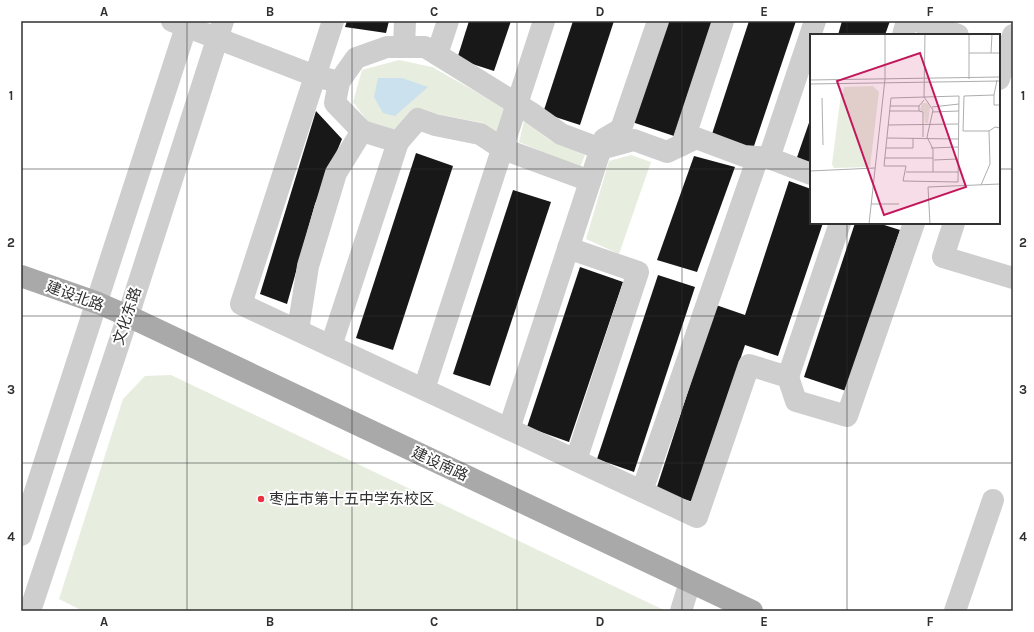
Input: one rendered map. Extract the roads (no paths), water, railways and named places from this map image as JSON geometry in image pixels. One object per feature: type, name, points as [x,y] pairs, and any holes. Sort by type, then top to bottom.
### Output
[{"type":"main road","name":"建设北路","points":[[21,276],[98,303],[128,316]]},
{"type":"main road","name":"建设南路","points":[[128,316],[752,611]]},
{"type":"street","points":[[333,21],[241,304],[697,517],[749,365],[788,377]]},
{"type":"street","points":[[404,47],[405,21]]},
{"type":"street","points":[[437,54],[448,21]]},
{"type":"street","points":[[424,389],[544,21]]},
{"type":"street","points":[[509,429],[604,139],[621,129],[658,21]]},
{"type":"street","points":[[682,145],[723,21]]},
{"type":"street","points":[[642,491],[814,21]]},
{"type":"street","points":[[903,34],[908,21]]},
{"type":"street","points":[[917,21],[955,34]]},
{"type":"street","points":[[21,535],[98,303],[182,23],[220,30],[315,76],[339,82]]},
{"type":"street","name":"文化东路","points":[[30,611],[128,316],[220,30]]},
{"type":"street","points":[[1000,76],[1013,35]]},
{"type":"street","points":[[398,142],[362,131],[335,103],[339,82],[356,58],[387,47],[424,47],[518,104],[561,134],[601,149],[634,140],[666,152],[696,138],[744,156],[764,157],[810,174]]},
{"type":"street","points":[[331,346],[398,142],[418,120],[480,134],[503,149],[590,181]]},
{"type":"street","points":[[298,330],[308,266],[336,173],[362,131]]},
{"type":"street","points":[[840,224],[788,377],[796,401],[846,416],[912,224]]},
{"type":"street","points":[[954,224],[943,257],[1013,278]]},
{"type":"street","points":[[568,248],[638,272],[576,460]]},
{"type":"street","points":[[955,611],[993,500]]},
{"type":"street","points":[[681,611],[690,582]]},
{"type":"water","points":[[378,78],[402,78],[428,87],[395,116],[383,113],[374,97]]},
{"type":"place","name":"枣庄市第十五中学东校区","points":[[261,499]]}]
